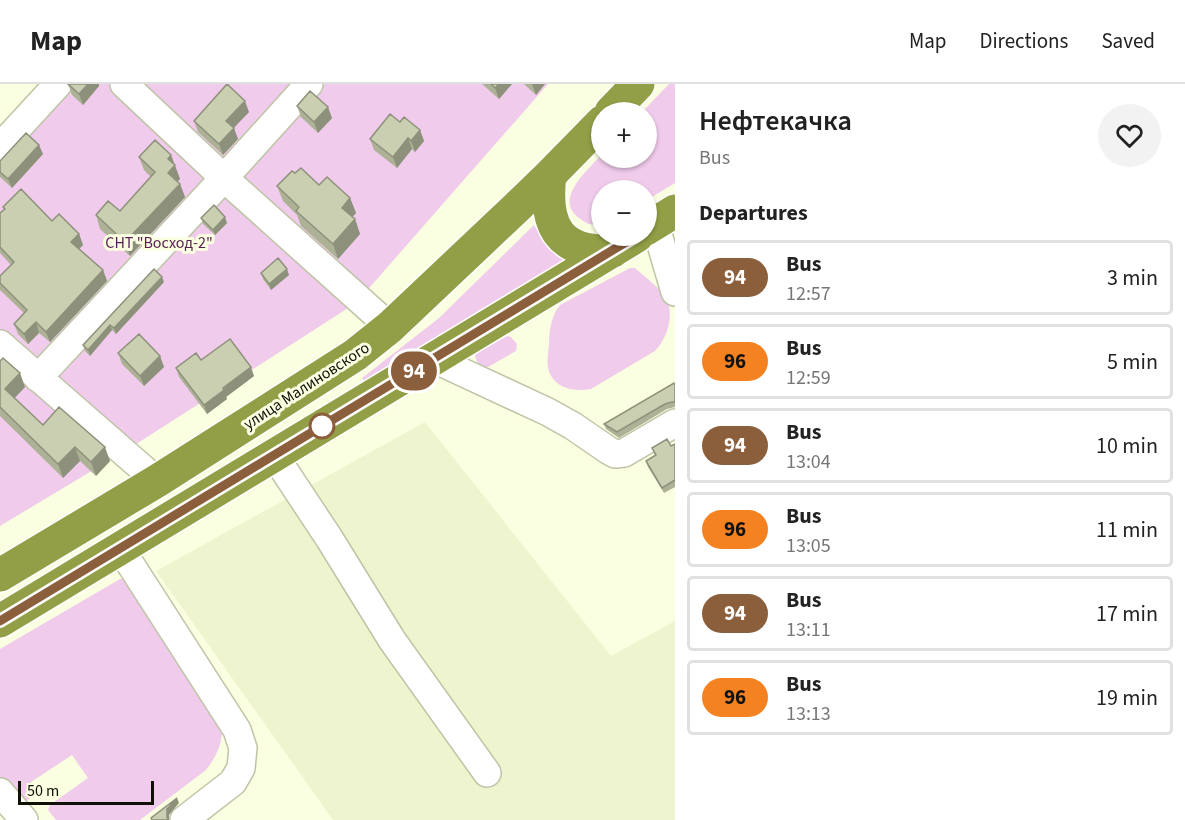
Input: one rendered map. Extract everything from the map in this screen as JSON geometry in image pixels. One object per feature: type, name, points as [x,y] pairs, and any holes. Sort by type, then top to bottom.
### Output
[{"type":"highway","points":[[620,102],[638,84]]},
{"type":"highway","name":"улица Малиновского","points":[[0,575],[157,481],[355,355],[390,327],[591,133]]},
{"type":"highway","points":[[550,175],[548,206],[560,235],[579,248],[591,251],[604,246]]},
{"type":"highway","points":[[0,621],[619,246]]},
{"type":"street","points":[[0,147],[58,84]]},
{"type":"street","points":[[124,84],[224,178],[390,327]]},
{"type":"street","points":[[38,378],[309,84]]},
{"type":"street","points":[[653,246],[675,292]]},
{"type":"street","points":[[0,344],[157,481]]},
{"type":"street","points":[[434,359],[548,412],[615,454],[624,453],[675,423]]},
{"type":"street","points":[[274,455],[392,640],[486,773]]},
{"type":"street","points":[[120,548],[237,730],[243,748],[241,768],[233,782],[184,820]]},
{"type":"street","points":[[0,792],[24,820]]},
{"type":"shaded area","points":[[425,422],[611,656],[675,621],[675,820],[333,820],[156,571]]},
{"type":"green space","name":"СНТ \"Восход-2\"","points":[[50,84],[548,84],[356,303],[130,448],[0,526],[0,139]]},
{"type":"green space","points":[[669,84],[675,84],[675,183],[657,194],[657,180],[591,180],[591,225],[584,222],[572,210],[571,194],[575,185],[591,166],[591,168],[657,168],[657,102],[652,102]]},
{"type":"green space","points":[[534,225],[546,245],[565,261],[364,381],[362,378],[439,318]]},
{"type":"green space","points":[[630,268],[635,268],[666,298],[670,319],[663,340],[655,351],[591,389],[573,390],[557,383],[550,374],[548,363],[550,330],[557,309],[560,305]]},
{"type":"green space","points":[[507,336],[517,344],[516,351],[488,367],[479,365],[476,353]]},
{"type":"green space","points":[[120,579],[126,579],[222,725],[220,743],[206,770],[140,820],[56,820],[48,810],[50,805],[88,778],[72,755],[31,782],[36,794],[22,804],[0,777],[0,649]]},
{"type":"building","points":[[68,84],[88,84],[79,94]]},
{"type":"building","points":[[227,84],[245,101],[226,121],[234,128],[219,144],[194,121]]},
{"type":"building","points":[[310,91],[328,107],[314,122],[297,106]]},
{"type":"building","points":[[390,114],[400,122],[404,117],[420,130],[411,141],[408,138],[393,157],[370,139]]},
{"type":"building","points":[[26,133],[39,145],[8,179],[0,172],[0,161]]},
{"type":"building","points":[[155,140],[171,155],[168,159],[175,165],[168,173],[180,184],[125,242],[96,215],[108,201],[120,211],[155,172],[139,157]]},
{"type":"building","points":[[301,168],[319,185],[327,177],[350,198],[342,208],[355,219],[333,244],[296,211],[299,207],[277,186],[292,171],[295,173]]},
{"type":"building","points":[[21,189],[52,221],[59,214],[79,234],[71,242],[103,270],[46,332],[36,322],[24,334],[14,324],[27,310],[0,283],[0,276],[14,262],[0,247],[0,213]]},
{"type":"building","points":[[214,205],[225,217],[213,230],[201,218]]},
{"type":"building","points":[[278,258],[287,269],[269,284],[261,273]]},
{"type":"building","points":[[154,269],[162,277],[114,328],[110,325],[88,350],[83,345]]},
{"type":"building","points":[[139,334],[160,356],[140,376],[118,353]]},
{"type":"building","points":[[230,339],[251,367],[204,405],[176,368],[196,353],[201,360]]},
{"type":"building","points":[[3,358],[20,373],[5,389],[43,425],[59,407],[105,447],[91,462],[75,447],[58,464],[0,407],[0,361]]},
{"type":"building","points":[[674,383],[675,402],[665,404],[617,432],[604,424]]},
{"type":"building","points":[[667,439],[671,446],[675,444],[675,480],[662,488],[646,461],[656,455],[652,448]]},
{"type":"building","points":[[177,798],[167,809],[168,820],[152,820],[151,818]]},
{"type":"bus line","name":"94","points":[[0,621],[620,246]]}]
